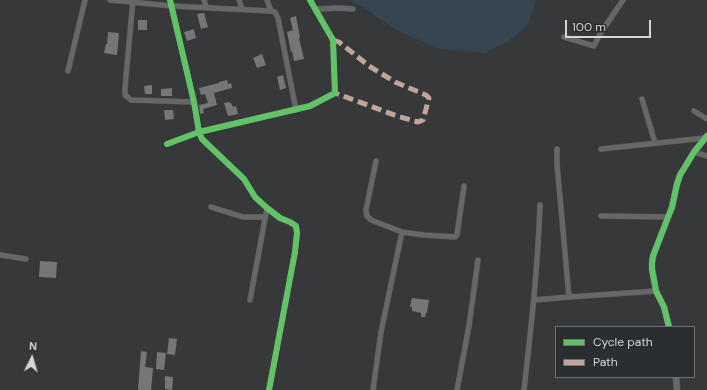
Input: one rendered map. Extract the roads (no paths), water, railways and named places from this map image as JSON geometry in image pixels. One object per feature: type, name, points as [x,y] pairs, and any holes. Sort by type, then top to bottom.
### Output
[{"type":"street","points":[[68,71],[85,0]]},
{"type":"street","points":[[110,0],[271,10]]},
{"type":"street","points":[[204,0],[206,7]]},
{"type":"street","points":[[239,0],[242,9]]},
{"type":"street","points":[[267,0],[271,10],[275,12],[278,18],[296,110]]},
{"type":"street","points":[[167,144],[199,132],[310,106],[335,93],[333,40],[310,0]]},
{"type":"street","points":[[564,37],[594,46],[600,34],[623,0]]},
{"type":"street","points":[[133,1],[125,95],[131,100],[194,102]]},
{"type":"street","points":[[171,3],[194,102],[199,132],[202,139],[244,179],[255,196],[267,208],[280,218],[296,226],[297,233],[295,252],[269,390]]},
{"type":"street","points":[[316,10],[340,8],[353,9]]},
{"type":"street","points":[[642,99],[655,143]]},
{"type":"street","points":[[694,111],[707,118]]},
{"type":"street","points":[[601,149],[706,137]]},
{"type":"street","points":[[669,326],[664,307],[656,291],[652,263],[656,246],[672,207],[680,175],[694,152],[706,137]]},
{"type":"street","points":[[557,149],[557,164],[569,297]]},
{"type":"street","points":[[694,152],[707,156]]},
{"type":"street","points":[[376,161],[366,210],[367,216],[371,220],[402,232],[455,237],[457,235],[464,186]]},
{"type":"street","points":[[524,390],[534,300],[539,240],[540,205]]},
{"type":"street","points":[[210,208],[243,217],[265,217]]},
{"type":"street","points":[[250,300],[267,208]]},
{"type":"street","points":[[601,216],[668,217]]},
{"type":"street","points":[[373,390],[381,332],[402,232]]},
{"type":"street","points":[[0,255],[26,259]]},
{"type":"street","points":[[457,390],[469,326],[478,260]]},
{"type":"street","points":[[534,300],[656,291]]},
{"type":"street","points":[[676,378],[677,390]]}]
